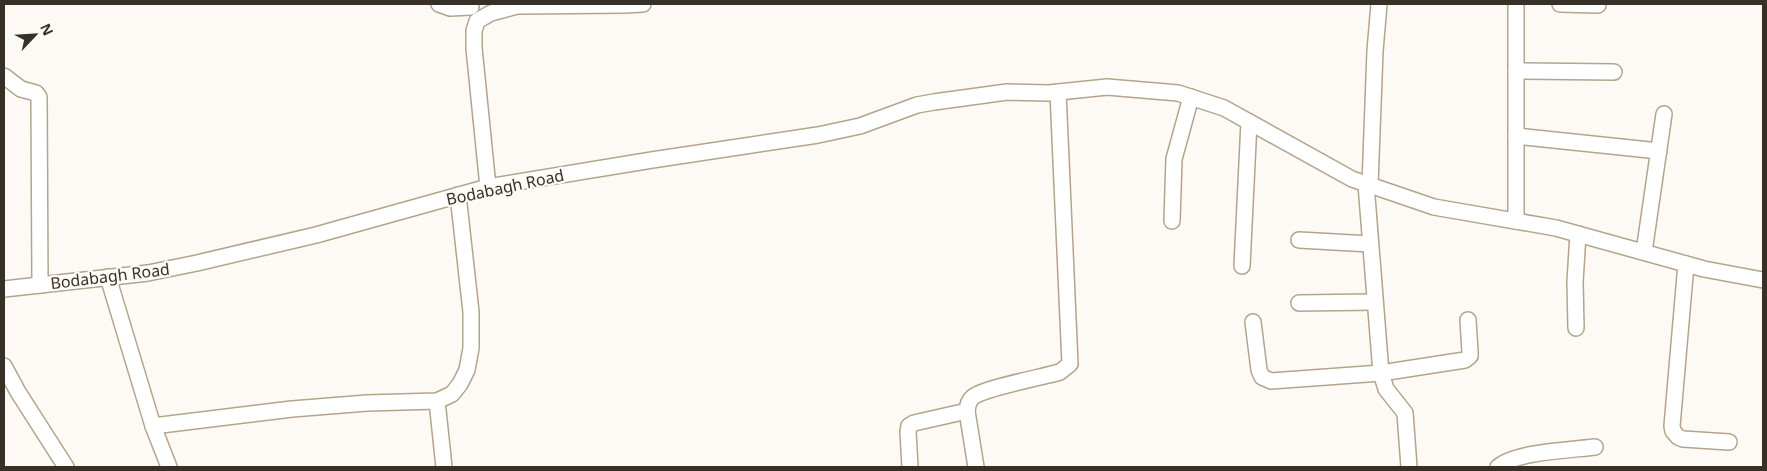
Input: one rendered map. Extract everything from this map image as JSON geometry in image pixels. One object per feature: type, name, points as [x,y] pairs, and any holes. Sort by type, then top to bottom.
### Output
[{"type":"street","points":[[439,4],[450,8],[491,13],[517,5],[643,4]]},
{"type":"street","points":[[1379,4],[1368,184],[1370,244],[1381,372],[1386,389],[1405,413],[1410,467]]},
{"type":"street","points":[[1516,4],[1516,221]]},
{"type":"street","points":[[1560,4],[1598,5]]},
{"type":"street","points":[[473,11],[474,48],[488,187]]},
{"type":"street","points":[[1516,71],[1614,72]]},
{"type":"street","points":[[4,76],[21,89],[34,92],[39,97],[40,285]]},
{"type":"street","name":"Bodabagh Road","points":[[4,289],[148,273],[250,252],[488,187],[652,160],[810,137],[860,126],[917,105],[1008,92],[1054,92],[1107,87],[1178,93],[1224,108],[1352,179],[1434,207],[1556,228],[1686,264],[1763,280]]},
{"type":"street","points":[[976,467],[967,411],[968,403],[977,394],[1060,372],[1070,364],[1054,92]]},
{"type":"street","points":[[1172,221],[1174,159],[1191,97]]},
{"type":"street","points":[[1644,252],[1664,114]]},
{"type":"street","points":[[1242,266],[1249,122]]},
{"type":"street","points":[[1516,136],[1659,151]]},
{"type":"street","points":[[153,426],[292,409],[437,400],[452,394],[460,384],[466,370],[471,348],[471,312],[458,195]]},
{"type":"street","points":[[1576,328],[1575,282],[1578,234]]},
{"type":"street","points":[[1299,240],[1370,244]]},
{"type":"street","points":[[1686,264],[1673,431],[1678,437],[1683,438],[1729,442]]},
{"type":"street","points":[[108,277],[153,426],[169,467]]},
{"type":"street","points":[[1299,303],[1375,302]]},
{"type":"street","points":[[1253,322],[1259,370],[1264,379],[1271,380],[1381,372],[1468,359],[1470,352],[1468,320]]},
{"type":"street","points":[[4,366],[18,392],[55,447],[66,467]]},
{"type":"street","points":[[437,400],[444,467]]},
{"type":"street","points":[[910,467],[909,426],[914,423],[967,411]]},
{"type":"street","points":[[1498,467],[1505,462],[1522,456],[1595,447]]}]
